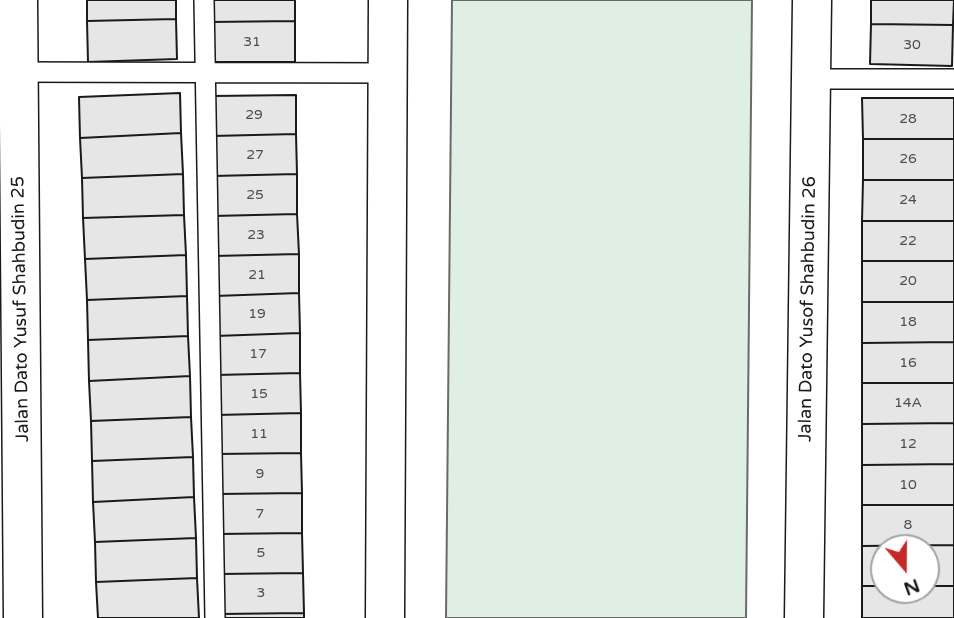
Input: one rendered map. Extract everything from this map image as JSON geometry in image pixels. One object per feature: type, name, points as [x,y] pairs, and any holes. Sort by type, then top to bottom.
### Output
[{"type":"street","name":"Jalan Dato Yusuf Shahbudin 25","points":[[18,0],[9,72],[23,618]]},
{"type":"street","points":[[385,618],[388,0]]},
{"type":"street","name":"Jalan Dato Yusof Shahbudin 26","points":[[804,618],[812,0]]},
{"type":"lane","points":[[204,0],[215,618]]},
{"type":"lane","points":[[9,72],[388,73]]},
{"type":"lane","points":[[811,79],[954,79]]},
{"type":"green space","points":[[452,0],[752,0],[746,618],[446,618]]},
{"type":"building","points":[[87,0],[176,0],[176,19],[87,21]]},
{"type":"building","points":[[209,0],[295,0],[295,21],[210,22]]},
{"type":"building","points":[[871,0],[954,0],[953,25],[871,24]]},
{"type":"building","points":[[176,19],[177,59],[88,62],[87,21]]},
{"type":"building","points":[[295,21],[295,62],[210,62],[210,22]]},
{"type":"building","points":[[871,24],[953,25],[952,66],[870,64]]},
{"type":"building","points":[[180,93],[181,133],[80,138],[79,97]]},
{"type":"building","points":[[296,95],[296,134],[212,136],[212,96]]},
{"type":"building","points":[[862,98],[954,98],[954,139],[863,139]]},
{"type":"building","points":[[181,133],[183,174],[82,178],[80,138]]},
{"type":"building","points":[[296,134],[297,174],[213,176],[212,136]]},
{"type":"building","points":[[863,139],[954,139],[954,180],[863,180]]},
{"type":"building","points":[[183,174],[184,215],[83,218],[82,178]]},
{"type":"building","points":[[297,174],[297,214],[213,216],[213,176]]},
{"type":"building","points":[[863,180],[954,180],[954,221],[862,221]]},
{"type":"building","points":[[297,214],[299,254],[214,256],[213,216]]},
{"type":"building","points":[[184,215],[186,255],[85,259],[83,218]]},
{"type":"building","points":[[862,221],[954,221],[954,261],[862,261]]},
{"type":"building","points":[[299,254],[299,293],[215,296],[214,256]]},
{"type":"building","points":[[186,255],[187,296],[87,300],[85,259]]},
{"type":"building","points":[[862,261],[954,261],[954,302],[862,302]]},
{"type":"building","points":[[299,293],[300,333],[215,336],[215,296]]},
{"type":"building","points":[[187,296],[188,336],[88,340],[87,300]]},
{"type":"building","points":[[862,302],[954,302],[954,342],[862,343]]},
{"type":"building","points":[[300,333],[300,373],[216,375],[215,336]]},
{"type":"building","points":[[188,336],[190,376],[89,381],[88,340]]},
{"type":"building","points":[[954,342],[954,383],[862,383],[862,343]]},
{"type":"building","points":[[300,373],[301,413],[217,415],[216,375]]},
{"type":"building","points":[[190,376],[191,417],[91,421],[89,381]]},
{"type":"building","points":[[862,383],[954,383],[954,423],[862,424]]},
{"type":"building","points":[[301,413],[301,453],[217,454],[217,415]]},
{"type":"building","points":[[191,417],[193,457],[92,461],[91,421]]},
{"type":"building","points":[[954,423],[954,464],[862,465],[862,424]]},
{"type":"building","points":[[301,453],[302,493],[218,494],[217,454]]},
{"type":"building","points":[[193,457],[194,497],[93,502],[92,461]]},
{"type":"building","points":[[954,464],[954,505],[862,505],[862,465]]},
{"type":"building","points":[[302,493],[302,533],[218,534],[218,494]]},
{"type":"building","points":[[194,497],[196,538],[95,542],[93,502]]},
{"type":"building","points":[[862,505],[954,505],[954,545],[940,545],[940,534],[870,534],[870,546],[862,546]]},
{"type":"building","points":[[302,533],[303,573],[219,574],[218,534]]},
{"type":"building","points":[[196,538],[197,578],[96,582],[95,542]]},
{"type":"building","points":[[940,545],[954,545],[954,586],[940,586]]},
{"type":"building","points":[[862,546],[870,546],[870,586],[862,586]]},
{"type":"building","points":[[303,573],[304,613],[220,614],[219,574]]},
{"type":"building","points":[[197,578],[199,618],[98,618],[96,582]]},
{"type":"building","points":[[862,586],[870,586],[870,604],[940,604],[940,586],[954,586],[954,618],[862,618]]},
{"type":"building","points":[[304,613],[304,618],[220,618],[220,614]]}]
